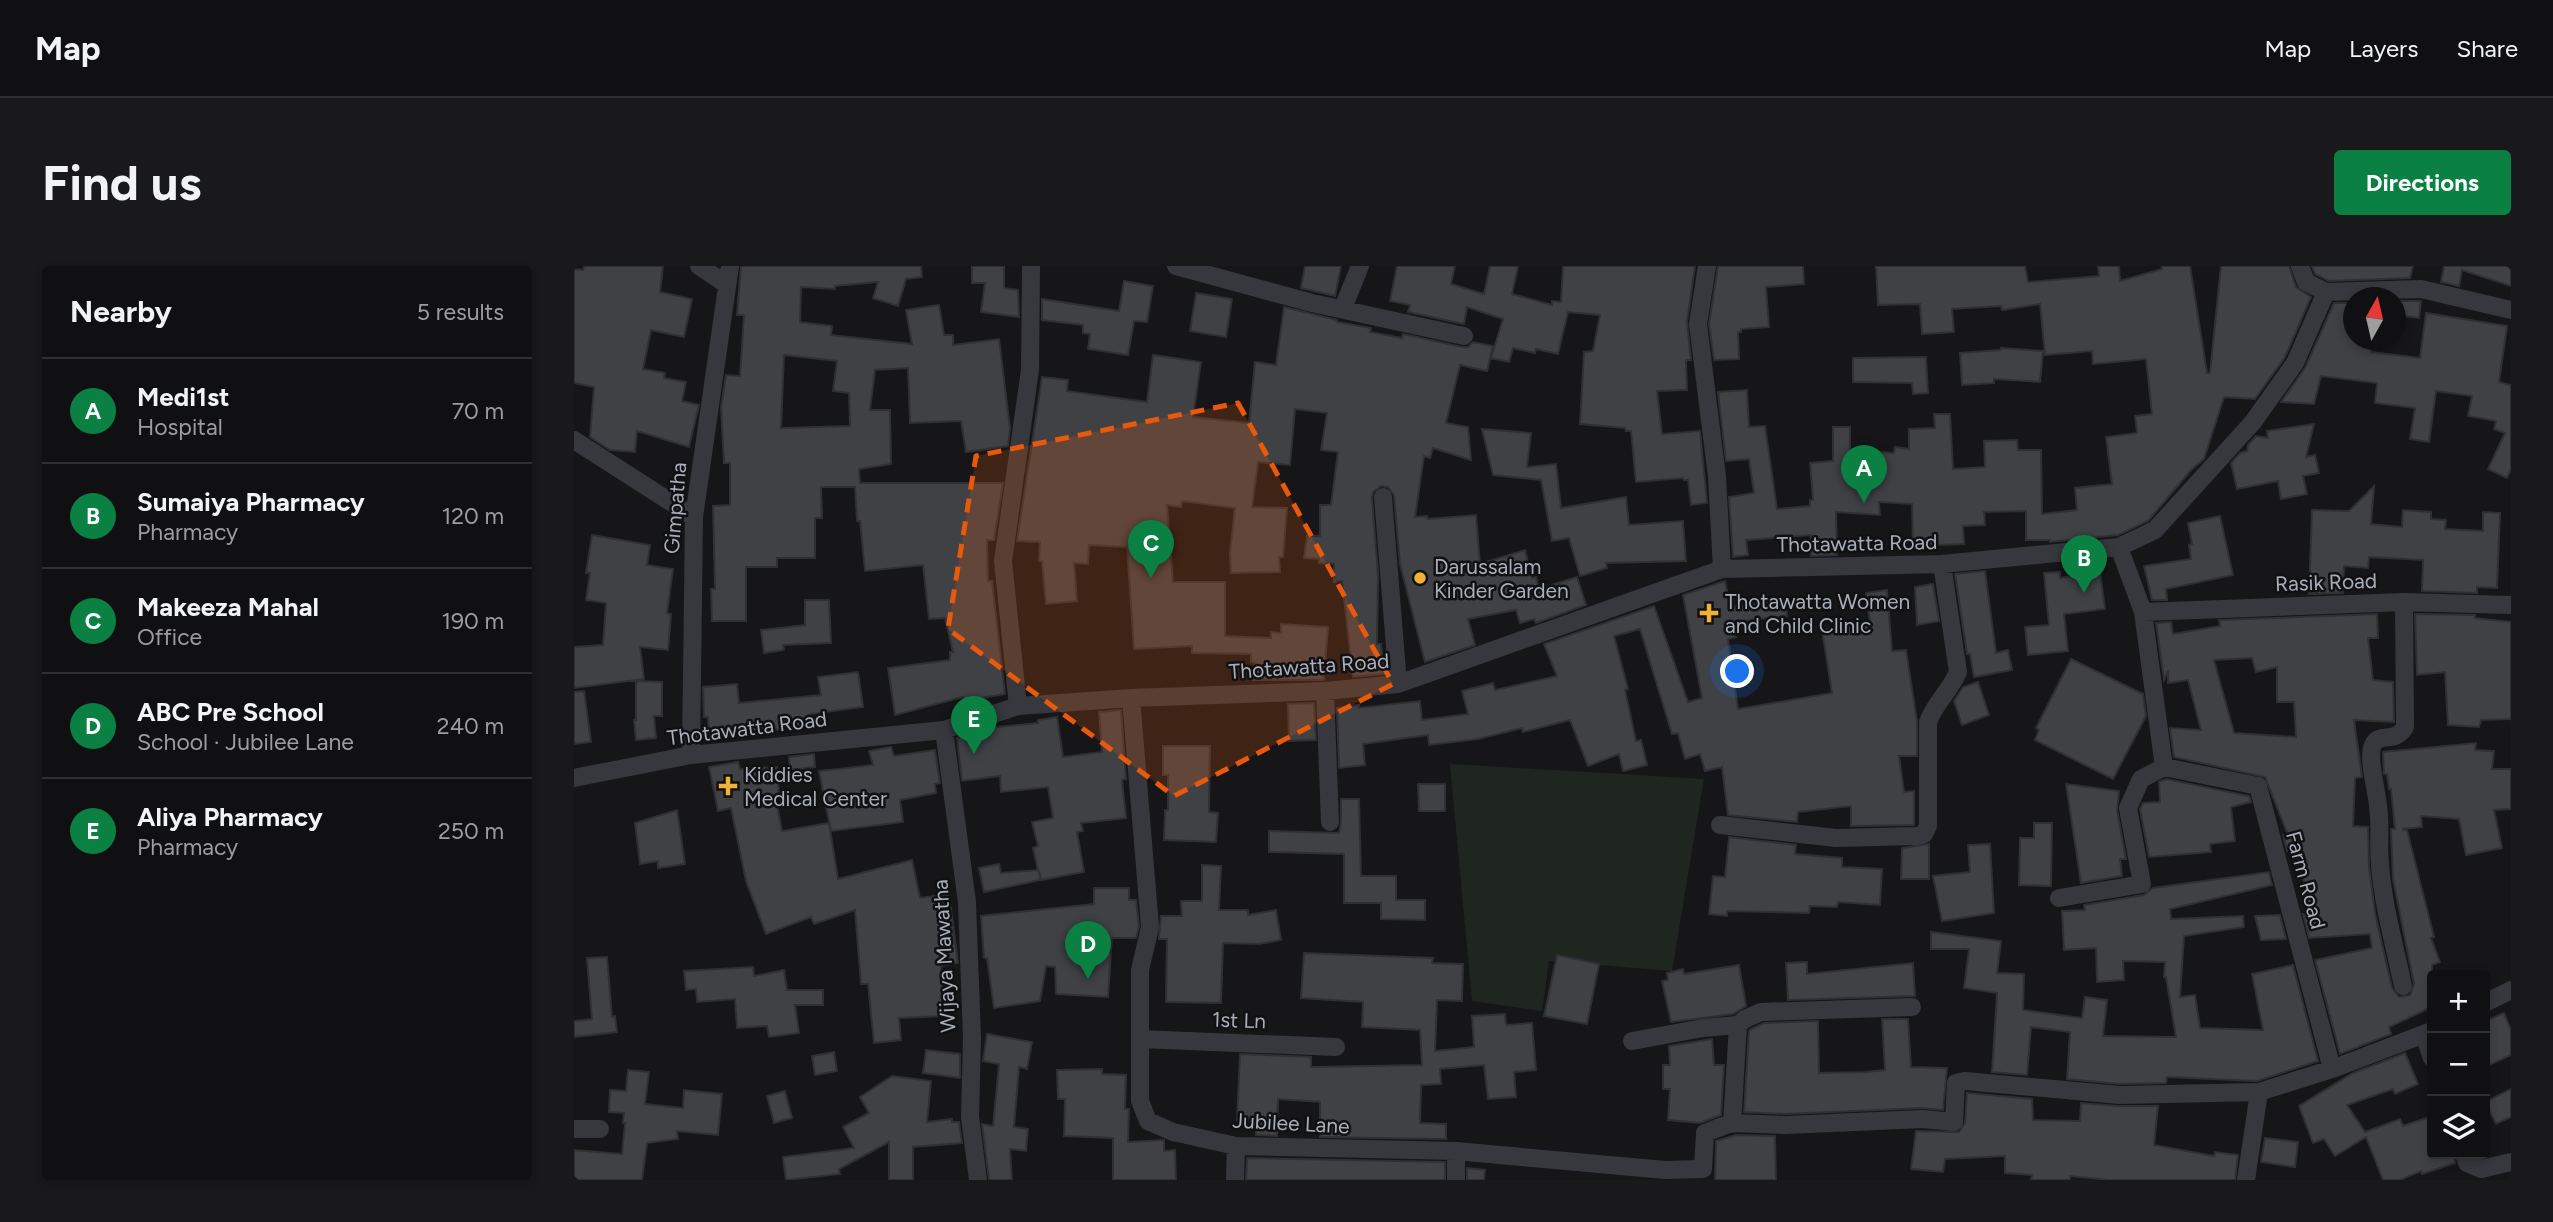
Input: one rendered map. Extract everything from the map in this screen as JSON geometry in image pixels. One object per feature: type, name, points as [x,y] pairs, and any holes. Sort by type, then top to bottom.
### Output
[{"type":"street","points":[[699,266],[728,275]]},
{"type":"street","points":[[1018,706],[1003,561],[1030,370],[1031,266]]},
{"type":"street","points":[[1176,266],[1312,303],[1464,336]]},
{"type":"street","points":[[1343,308],[1360,266]]},
{"type":"street","points":[[1707,266],[1698,324],[1717,477],[1722,569]]},
{"type":"street","points":[[2300,266],[2306,282],[2326,292],[2421,289],[2511,310]]},
{"type":"street","name":"Gimpatha","points":[[691,755],[694,517],[728,275]]},
{"type":"street","name":"Thotawatta Road","points":[[574,778],[691,755],[944,730],[1018,706],[1131,698],[1325,691],[1398,684],[1722,569],[1942,564],[2119,547],[2155,530],[2253,422],[2295,363],[2326,292]]},
{"type":"street","points":[[574,440],[694,517]]},
{"type":"street","points":[[1382,497],[1398,684]]},
{"type":"street","points":[[2059,898],[2141,884],[2128,808],[2141,779],[2164,767],[2143,612],[2119,547]]},
{"type":"street","points":[[1720,825],[1836,838],[1924,834],[1928,826],[1928,722],[1933,708],[1953,685],[1958,672],[1942,564]]},
{"type":"street","points":[[2403,986],[2380,866],[2379,808],[2370,755],[2373,743],[2380,738],[2401,735],[2405,727],[2404,602]]},
{"type":"street","name":"Rasik Road","points":[[2143,612],[2404,602],[2511,605]]},
{"type":"street","points":[[1325,691],[1331,822]]},
{"type":"street","name":"Jubilee Lane","points":[[1131,698],[1150,928],[1140,970],[1140,1101],[1147,1121],[1173,1132],[1236,1146],[1456,1151],[1705,1175]]},
{"type":"street","name":"Wijaya Mawatha","points":[[944,730],[967,902],[972,1038],[970,1117],[978,1180]]},
{"type":"street","name":"Farm Road","points":[[2164,767],[2258,786],[2332,1069]]},
{"type":"street","points":[[2490,1000],[2511,990]]},
{"type":"street","points":[[1632,1041],[1703,1028],[1738,1025],[1761,1012],[1912,1007]]},
{"type":"street","points":[[1732,1124],[1738,1025]]},
{"type":"street","points":[[1705,1175],[1706,1133],[1732,1124],[1786,1125],[1923,1119],[1954,1122],[1956,1083],[1965,1081],[2120,1095],[2259,1092],[2332,1069],[2427,1033]]},
{"type":"street","name":"1st Ln","points":[[1140,1039],[1336,1047]]},
{"type":"street","points":[[2246,1180],[2259,1092]]},
{"type":"street","points":[[574,1129],[600,1129]]},
{"type":"street","points":[[1235,1180],[1236,1146]]},
{"type":"street","points":[[1456,1151],[1456,1180]]},
{"type":"street","points":[[2466,1159],[2468,1163],[2481,1169],[2511,1162]]},
{"type":"highlighted area","points":[[1238,403],[1393,684],[1174,796],[948,629],[976,456]]},
{"type":"shaded area","points":[[1450,764],[1704,779],[1672,971],[1549,961],[1542,1011],[1472,1001]]},
{"type":"building","points":[[584,266],[663,266],[660,292],[692,299],[684,337],[651,330],[643,369],[665,373],[664,378],[686,382],[682,401],[699,405],[689,447],[637,431],[635,452],[610,450],[590,437],[594,387],[574,383],[574,269],[583,270]]},
{"type":"building","points":[[741,266],[921,266],[922,277],[906,279],[898,306],[873,298],[878,282],[835,286],[835,289],[801,287],[800,322],[832,326],[831,335],[912,344],[906,310],[939,305],[944,335],[953,335],[953,345],[999,339],[1010,428],[1008,446],[966,452],[961,421],[910,423],[908,368],[875,370],[870,410],[890,410],[891,464],[859,469],[860,483],[1003,483],[994,540],[987,540],[988,581],[992,581],[1005,694],[964,701],[963,697],[895,715],[888,668],[950,660],[950,652],[953,652],[945,618],[929,619],[923,565],[865,571],[855,487],[821,487],[822,518],[815,518],[815,558],[777,558],[777,567],[746,567],[746,621],[712,621],[711,589],[715,589],[713,506],[730,505],[730,463],[724,463],[721,407],[726,375],[740,376],[744,315],[737,315]],"holes":[[[784,355],[837,361],[833,391],[849,393],[850,426],[781,428]]]},
{"type":"building","points":[[972,266],[1004,266],[1004,288],[1018,290],[1019,317],[981,312],[985,283],[972,283]]},
{"type":"building","points":[[1305,266],[1341,266],[1335,296],[1301,288]]},
{"type":"building","points":[[1397,266],[1455,266],[1451,284],[1484,294],[1490,266],[1518,266],[1512,294],[1552,305],[1552,301],[1561,302],[1563,266],[1695,266],[1687,322],[1691,360],[1686,360],[1687,390],[1657,391],[1662,434],[1700,431],[1707,503],[1691,505],[1688,480],[1683,478],[1636,482],[1631,431],[1626,431],[1625,428],[1580,424],[1584,352],[1593,351],[1600,315],[1568,312],[1558,354],[1513,348],[1509,362],[1491,358],[1503,319],[1467,307],[1464,324],[1408,312],[1410,305],[1390,301]]},
{"type":"building","points":[[1718,266],[1803,266],[1804,284],[1766,287],[1769,327],[1741,329],[1741,332],[1738,332],[1739,359],[1714,360],[1709,324]]},
{"type":"building","points":[[1876,266],[2025,266],[2028,282],[2099,276],[2098,266],[2119,266],[2120,281],[2162,269],[2162,266],[2190,266],[2207,373],[2210,373],[2221,266],[2289,266],[2296,287],[2311,297],[2285,357],[2255,399],[2224,397],[2204,459],[2191,470],[2148,521],[2118,535],[2050,542],[2026,540],[2026,511],[1984,512],[1985,525],[1963,526],[1964,544],[1913,546],[1912,504],[1879,502],[1880,515],[1836,512],[1837,555],[1811,556],[1811,535],[1746,540],[1748,555],[1733,557],[1729,497],[1754,493],[1749,459],[1726,461],[1718,392],[1747,390],[1749,427],[1765,426],[1777,509],[1810,506],[1810,500],[1813,500],[1810,463],[1833,461],[1833,427],[1850,427],[1850,450],[1894,453],[1895,447],[1909,449],[1909,429],[1935,428],[1934,414],[1950,414],[1953,469],[1985,467],[1984,441],[2017,440],[2018,450],[2041,450],[2042,514],[2077,510],[2075,488],[2112,484],[2106,437],[2137,433],[2135,416],[2152,414],[2146,359],[2093,364],[2092,351],[2045,355],[2040,304],[2002,310],[2001,306],[1952,309],[1954,332],[1922,334],[1920,304],[1878,305]]},
{"type":"building","points":[[2312,266],[2413,266],[2410,278],[2329,281],[2315,274]]},
{"type":"building","points":[[2444,266],[2511,266],[2511,286],[2462,270],[2459,286],[2441,282]]},
{"type":"building","points":[[1124,281],[1153,286],[1147,322],[1134,321],[1128,355],[1088,349],[1090,334],[1083,333],[1083,325],[1042,320],[1042,299],[1119,311]]},
{"type":"building","points":[[1196,293],[1232,299],[1226,337],[1190,331]]},
{"type":"building","points":[[2406,301],[2421,301],[2419,318],[2406,316]]},
{"type":"building","points":[[2334,303],[2343,303],[2343,350],[2371,350],[2420,358],[2426,313],[2507,326],[2499,382],[2511,385],[2511,469],[2507,478],[2488,469],[2505,433],[2494,429],[2496,421],[2468,416],[2472,396],[2436,391],[2429,442],[2410,439],[2415,408],[2375,403],[2377,383],[2321,376],[2314,404],[2281,402],[2305,368]]},
{"type":"building","points":[[1284,307],[1337,322],[1371,328],[1370,332],[1402,338],[1403,334],[1462,347],[1468,347],[1473,342],[1493,346],[1487,371],[1460,365],[1446,423],[1468,427],[1471,460],[1433,448],[1430,458],[1424,456],[1415,517],[1427,516],[1428,519],[1476,515],[1480,564],[1525,550],[1532,578],[1536,577],[1539,589],[1577,577],[1586,605],[1536,623],[1534,619],[1520,623],[1516,610],[1468,619],[1475,645],[1425,662],[1400,564],[1394,495],[1388,487],[1381,486],[1373,492],[1372,498],[1378,575],[1377,644],[1381,644],[1384,674],[1353,677],[1342,581],[1334,582],[1334,564],[1304,558],[1307,536],[1320,536],[1320,505],[1331,505],[1338,452],[1321,450],[1327,413],[1295,409],[1290,465],[1258,462],[1252,507],[1287,508],[1283,557],[1279,557],[1280,572],[1231,573],[1230,553],[1235,508],[1182,501],[1181,507],[1167,505],[1173,582],[1225,582],[1225,636],[1271,638],[1271,632],[1281,633],[1281,624],[1328,627],[1324,680],[1253,680],[1255,663],[1251,662],[1251,654],[1192,653],[1192,646],[1134,649],[1127,547],[1089,545],[1088,564],[1074,563],[1077,601],[1046,604],[1042,561],[1039,561],[1040,542],[1017,541],[1042,377],[1068,380],[1067,391],[1147,402],[1153,355],[1201,362],[1193,417],[1249,423],[1255,362],[1276,365]]},
{"type":"building","points":[[2001,348],[2043,351],[2040,382],[1994,379],[1994,383],[1962,385],[1960,353]]},
{"type":"building","points":[[1926,357],[1928,393],[1913,394],[1912,383],[1853,382],[1853,358]]},
{"type":"building","points":[[2314,424],[2306,457],[2315,455],[2319,473],[2303,476],[2307,494],[2281,499],[2278,481],[2237,489],[2231,463],[2240,453],[2247,451],[2248,445],[2256,436],[2268,438],[2267,431]]},
{"type":"building","points":[[1482,429],[1531,433],[1527,467],[1556,464],[1561,508],[1626,497],[1629,525],[1683,521],[1686,561],[1606,563],[1607,568],[1580,576],[1569,538],[1552,541],[1541,480],[1493,475]]},
{"type":"building","points":[[2374,486],[2371,524],[2402,527],[2403,510],[2431,512],[2431,519],[2446,520],[2445,529],[2483,531],[2483,512],[2500,513],[2497,588],[2477,587],[2477,593],[2422,591],[2423,560],[2369,557],[2368,568],[2344,566],[2343,593],[2309,594],[2312,510],[2349,511]]},
{"type":"building","points":[[2220,516],[2233,575],[2166,589],[2167,600],[2152,600],[2144,566],[2191,559],[2189,545],[2192,544],[2188,523]]},
{"type":"building","points":[[592,535],[650,545],[647,565],[673,569],[667,613],[671,614],[668,650],[640,647],[644,679],[574,688],[574,647],[603,645],[606,603],[586,600],[590,573],[586,573]]},
{"type":"building","points":[[1985,571],[1996,653],[2008,650],[2012,670],[1974,677],[1970,654],[1967,654],[1955,574]]},
{"type":"building","points":[[2060,572],[2060,578],[2100,572],[2105,609],[2064,614],[2068,651],[2028,655],[2025,627],[2049,625],[2044,573]]},
{"type":"building","points":[[1725,581],[1730,607],[1786,601],[1787,616],[1733,622],[1736,637],[1728,639],[1738,709],[1832,693],[1822,630],[1870,622],[1866,593],[1887,590],[1892,651],[1906,650],[1917,721],[1917,756],[1899,756],[1904,792],[1914,791],[1914,825],[1851,826],[1851,806],[1798,812],[1797,822],[1728,815],[1722,767],[1705,771],[1700,754],[1685,759],[1678,733],[1672,734],[1640,629],[1614,636],[1628,689],[1625,690],[1636,741],[1641,740],[1647,765],[1623,771],[1619,754],[1588,766],[1570,720],[1523,732],[1522,728],[1478,739],[1429,745],[1428,735],[1363,744],[1365,765],[1339,768],[1337,708],[1420,701],[1422,720],[1468,714],[1462,691],[1493,683],[1495,690],[1557,676],[1544,644],[1654,606],[1688,702],[1702,698],[1683,595]]},
{"type":"building","points":[[1933,584],[1939,621],[1917,625],[1915,587]]},
{"type":"building","points":[[805,600],[829,600],[831,643],[783,645],[784,650],[764,653],[761,630],[805,625]]},
{"type":"building","points":[[2377,614],[2378,638],[2368,638],[2373,680],[2393,682],[2394,722],[2354,720],[2362,777],[2355,778],[2353,826],[2368,827],[2369,866],[2375,913],[2392,988],[2399,997],[2410,995],[2414,984],[2393,879],[2391,829],[2395,829],[2391,789],[2387,774],[2384,774],[2383,752],[2476,743],[2475,750],[2494,751],[2492,769],[2511,769],[2511,809],[2494,810],[2502,848],[2466,855],[2459,819],[2421,816],[2422,827],[2402,829],[2407,830],[2434,937],[2431,938],[2440,962],[2432,965],[2432,970],[2427,970],[2427,1009],[2389,1027],[2391,1034],[2340,1054],[2315,960],[2372,948],[2370,934],[2309,938],[2303,914],[2308,914],[2303,897],[2308,896],[2295,850],[2287,851],[2283,835],[2288,835],[2265,777],[2174,757],[2170,728],[2201,730],[2188,680],[2168,683],[2168,671],[2164,680],[2156,623],[2171,622],[2173,634],[2220,626],[2219,620]],"holes":[[[2252,658],[2256,672],[2277,667],[2277,702],[2294,702],[2296,737],[2234,733],[2214,660]]]},
{"type":"building","points":[[2415,614],[2475,615],[2475,618],[2511,622],[2511,719],[2481,720],[2479,727],[2448,725],[2445,672],[2417,675]]},
{"type":"building","points":[[2071,659],[2143,694],[2146,716],[2113,779],[2035,740],[2039,730],[2036,728]]},
{"type":"building","points":[[858,672],[863,707],[810,714],[811,727],[709,735],[708,717],[704,717],[703,687],[737,684],[739,703],[821,695],[818,677]]},
{"type":"building","points":[[636,681],[662,682],[662,716],[654,716],[656,738],[636,740]]},
{"type":"building","points":[[1978,682],[1989,715],[1962,725],[1954,701],[1963,687]]},
{"type":"building","points":[[584,691],[591,742],[574,744],[574,692]]},
{"type":"building","points":[[1314,703],[1316,740],[1289,741],[1288,704]]},
{"type":"building","points":[[1121,710],[1126,779],[1122,780],[1126,818],[1081,823],[1083,831],[1077,832],[1084,872],[1041,880],[1039,871],[1040,880],[984,892],[979,868],[999,864],[1001,873],[1038,870],[1033,848],[1038,846],[1032,822],[1053,818],[1048,787],[1001,792],[1000,776],[962,781],[957,738],[987,728],[1038,723],[1038,720],[1057,717],[1063,757],[1102,752],[1099,712]]},
{"type":"building","points":[[1163,746],[1210,746],[1209,812],[1218,813],[1216,842],[1164,840],[1165,810],[1168,810],[1168,775],[1163,775]]},
{"type":"building","points":[[891,747],[894,756],[935,750],[940,783],[935,784],[936,793],[900,800],[903,822],[831,831],[819,771],[873,765],[869,751]]},
{"type":"building","points":[[814,754],[815,767],[790,770],[789,757]]},
{"type":"building","points":[[738,762],[740,769],[777,767],[779,795],[775,795],[782,831],[829,823],[838,879],[912,860],[920,898],[949,894],[958,963],[941,966],[943,1016],[899,1018],[901,1040],[874,1043],[868,984],[861,984],[855,910],[814,924],[811,917],[766,934],[746,881],[731,808],[718,811],[709,767]]},
{"type":"building","points":[[2166,779],[2249,796],[2251,802],[2231,807],[2235,841],[2210,844],[2211,852],[2149,857],[2140,809],[2143,803],[2160,802],[2159,782]]},
{"type":"building","points":[[1418,784],[1445,784],[1445,811],[1419,811]]},
{"type":"building","points":[[2066,784],[2119,791],[2117,810],[2126,859],[2120,859],[2122,876],[2081,883]]},
{"type":"building","points":[[1341,799],[1359,799],[1361,876],[1396,876],[1396,900],[1425,900],[1425,920],[1381,919],[1381,903],[1344,903],[1344,854],[1269,852],[1269,831],[1339,833]]},
{"type":"building","points":[[677,810],[685,864],[658,868],[658,861],[640,864],[635,823]]},
{"type":"building","points":[[2034,823],[2052,823],[2051,886],[2019,885],[2020,838],[2034,838]]},
{"type":"building","points":[[1729,837],[1796,845],[1795,854],[1842,858],[1842,867],[1882,869],[1880,905],[1838,902],[1837,907],[1810,906],[1809,913],[1727,911],[1727,916],[1709,914],[1713,876],[1725,877]]},
{"type":"building","points":[[1929,844],[1929,879],[1901,879],[1902,848]]},
{"type":"building","points":[[1990,844],[1994,913],[1942,921],[1933,876],[1970,872],[1968,845]]},
{"type":"building","points":[[1202,865],[1221,866],[1219,910],[1248,910],[1248,915],[1276,910],[1281,940],[1259,944],[1223,943],[1221,1003],[1166,1002],[1167,939],[1159,939],[1161,916],[1182,916],[1181,901],[1202,901]]},
{"type":"building","points":[[2269,872],[2272,885],[2170,909],[2171,919],[2243,916],[2244,927],[2184,936],[2180,997],[2195,995],[2200,1028],[2263,1030],[2252,974],[2293,965],[2318,1061],[2257,1081],[2167,1077],[2166,1083],[2120,1084],[2067,1079],[2070,1032],[2031,1027],[2027,1075],[1992,1072],[1997,993],[1964,988],[1969,949],[1931,949],[1931,932],[2001,941],[1997,973],[2024,974],[2023,1010],[2082,1018],[2085,997],[2107,1000],[2103,1036],[2176,1037],[2164,977],[2165,962],[2123,961],[2124,980],[2097,982],[2096,948],[2064,950],[2062,911],[2085,910],[2084,905],[2144,895],[2153,888]]},
{"type":"building","points":[[1094,888],[1129,888],[1129,900],[1136,900],[1139,926],[1136,938],[1112,938],[1108,997],[1056,994],[1055,967],[1046,966],[1040,1001],[994,1008],[987,958],[984,958],[981,916],[1094,904]]},
{"type":"building","points":[[2280,915],[2286,939],[2261,940],[2255,916]]},
{"type":"building","points":[[1304,953],[1433,958],[1432,963],[1463,964],[1462,1001],[1437,1000],[1435,1051],[1474,1047],[1472,1016],[1505,1014],[1506,1025],[1532,1023],[1536,1070],[1514,1072],[1516,1097],[1488,1099],[1484,1065],[1440,1069],[1441,1084],[1421,1085],[1420,1123],[1446,1124],[1446,1139],[1320,1137],[1320,1102],[1278,1099],[1277,1136],[1256,1135],[1256,1121],[1237,1120],[1240,1054],[1311,1057],[1311,1067],[1422,1065],[1420,1030],[1362,1027],[1363,1002],[1301,998]]},
{"type":"building","points":[[1557,955],[1599,964],[1587,1024],[1544,1016]]},
{"type":"building","points":[[607,957],[612,1017],[615,1016],[617,1032],[574,1037],[574,1021],[592,1019],[587,958]]},
{"type":"building","points":[[1807,962],[1807,974],[1913,963],[1915,996],[1788,1000],[1786,963]]},
{"type":"building","points":[[1739,965],[1746,1006],[1733,1014],[1671,1022],[1662,981],[1668,980],[1667,973],[1683,969],[1684,974]]},
{"type":"building","points":[[753,967],[754,976],[784,970],[787,990],[823,990],[823,1005],[795,1005],[799,1033],[769,1037],[767,1026],[737,1028],[735,999],[697,1002],[696,989],[686,990],[684,971]]},
{"type":"building","points":[[2504,1013],[2511,1030],[2511,1055],[2490,1065],[2490,1033],[2490,1019]]},
{"type":"building","points":[[1882,1019],[1908,1019],[1911,1067],[1947,1068],[1943,1110],[1922,1108],[1786,1114],[1744,1112],[1751,1029],[1764,1023],[1818,1021],[1819,1073],[1866,1072],[1885,1070]]},
{"type":"building","points":[[987,1034],[1032,1042],[1027,1069],[1019,1067],[1014,1127],[1028,1129],[1026,1151],[1010,1149],[1012,1180],[989,1180],[982,1124],[993,1126],[999,1064],[983,1061]]},
{"type":"building","points":[[1712,1039],[1714,1065],[1724,1065],[1721,1115],[1700,1123],[1668,1120],[1670,1089],[1663,1089],[1663,1065],[1670,1065],[1669,1046]]},
{"type":"building","points":[[926,1050],[960,1054],[960,1078],[923,1073]]},
{"type":"building","points":[[834,1052],[837,1071],[815,1075],[812,1056]]},
{"type":"building","points":[[2405,1053],[2418,1084],[2395,1094],[2393,1089],[2347,1105],[2365,1132],[2400,1119],[2403,1126],[2427,1118],[2427,1159],[2454,1159],[2455,1163],[2422,1174],[2421,1171],[2400,1180],[2383,1180],[2366,1137],[2335,1156],[2324,1139],[2313,1143],[2299,1106],[2353,1073]]},
{"type":"building","points":[[1102,1069],[1102,1074],[1126,1075],[1128,1142],[1164,1140],[1164,1151],[1175,1150],[1176,1180],[1113,1180],[1113,1138],[1064,1136],[1065,1099],[1058,1099],[1057,1070]]},
{"type":"building","points":[[628,1070],[649,1072],[645,1104],[683,1108],[684,1090],[722,1094],[718,1135],[677,1131],[678,1139],[647,1143],[642,1180],[574,1180],[574,1150],[622,1154],[624,1113],[609,1112],[610,1090],[626,1091]]},
{"type":"building","points":[[892,1076],[931,1081],[927,1122],[952,1119],[952,1122],[959,1122],[962,1143],[913,1147],[913,1180],[889,1180],[889,1142],[839,1169],[840,1174],[786,1180],[783,1157],[854,1148],[843,1127],[869,1113],[860,1097]]},
{"type":"building","points":[[2511,1089],[2511,1117],[2496,1124],[2490,1112],[2490,1100]]},
{"type":"building","points":[[785,1091],[792,1118],[774,1123],[767,1096]]},
{"type":"building","points":[[1967,1093],[2032,1099],[2033,1120],[2080,1121],[2081,1103],[2158,1106],[2154,1145],[2214,1156],[2215,1152],[2238,1155],[2235,1180],[2109,1180],[2070,1176],[2070,1180],[2031,1180],[2032,1175],[2005,1173],[2005,1156],[1945,1159],[1943,1172],[1911,1169],[1916,1131],[1959,1132],[1965,1123]]},
{"type":"building","points":[[1736,1135],[1775,1136],[1776,1180],[1715,1180],[1716,1141]]},
{"type":"building","points":[[2265,1138],[2298,1142],[2295,1167],[2261,1162]]},
{"type":"building","points":[[1247,1158],[1445,1162],[1445,1180],[1246,1180]]},
{"type":"building","points":[[1467,1168],[1485,1170],[1484,1180],[1467,1180]]},
{"type":"place","name":"Medi1st","points":[[1864,503]]},
{"type":"place","name":"Makeeza Mahal","points":[[1151,578]]},
{"type":"place","name":"Darussalam Kinder Garden","points":[[1420,578]]},
{"type":"place","name":"Sumaiya Pharmacy","points":[[2084,593]]},
{"type":"place","name":"Thotawatta Women and Child Clinic","points":[[1709,613]]},
{"type":"place","name":"Aliya Pharmacy","points":[[974,754]]},
{"type":"place","name":"Kiddies Medical Center","points":[[728,786]]},
{"type":"place","name":"ABC Pre School","points":[[1088,979]]}]
